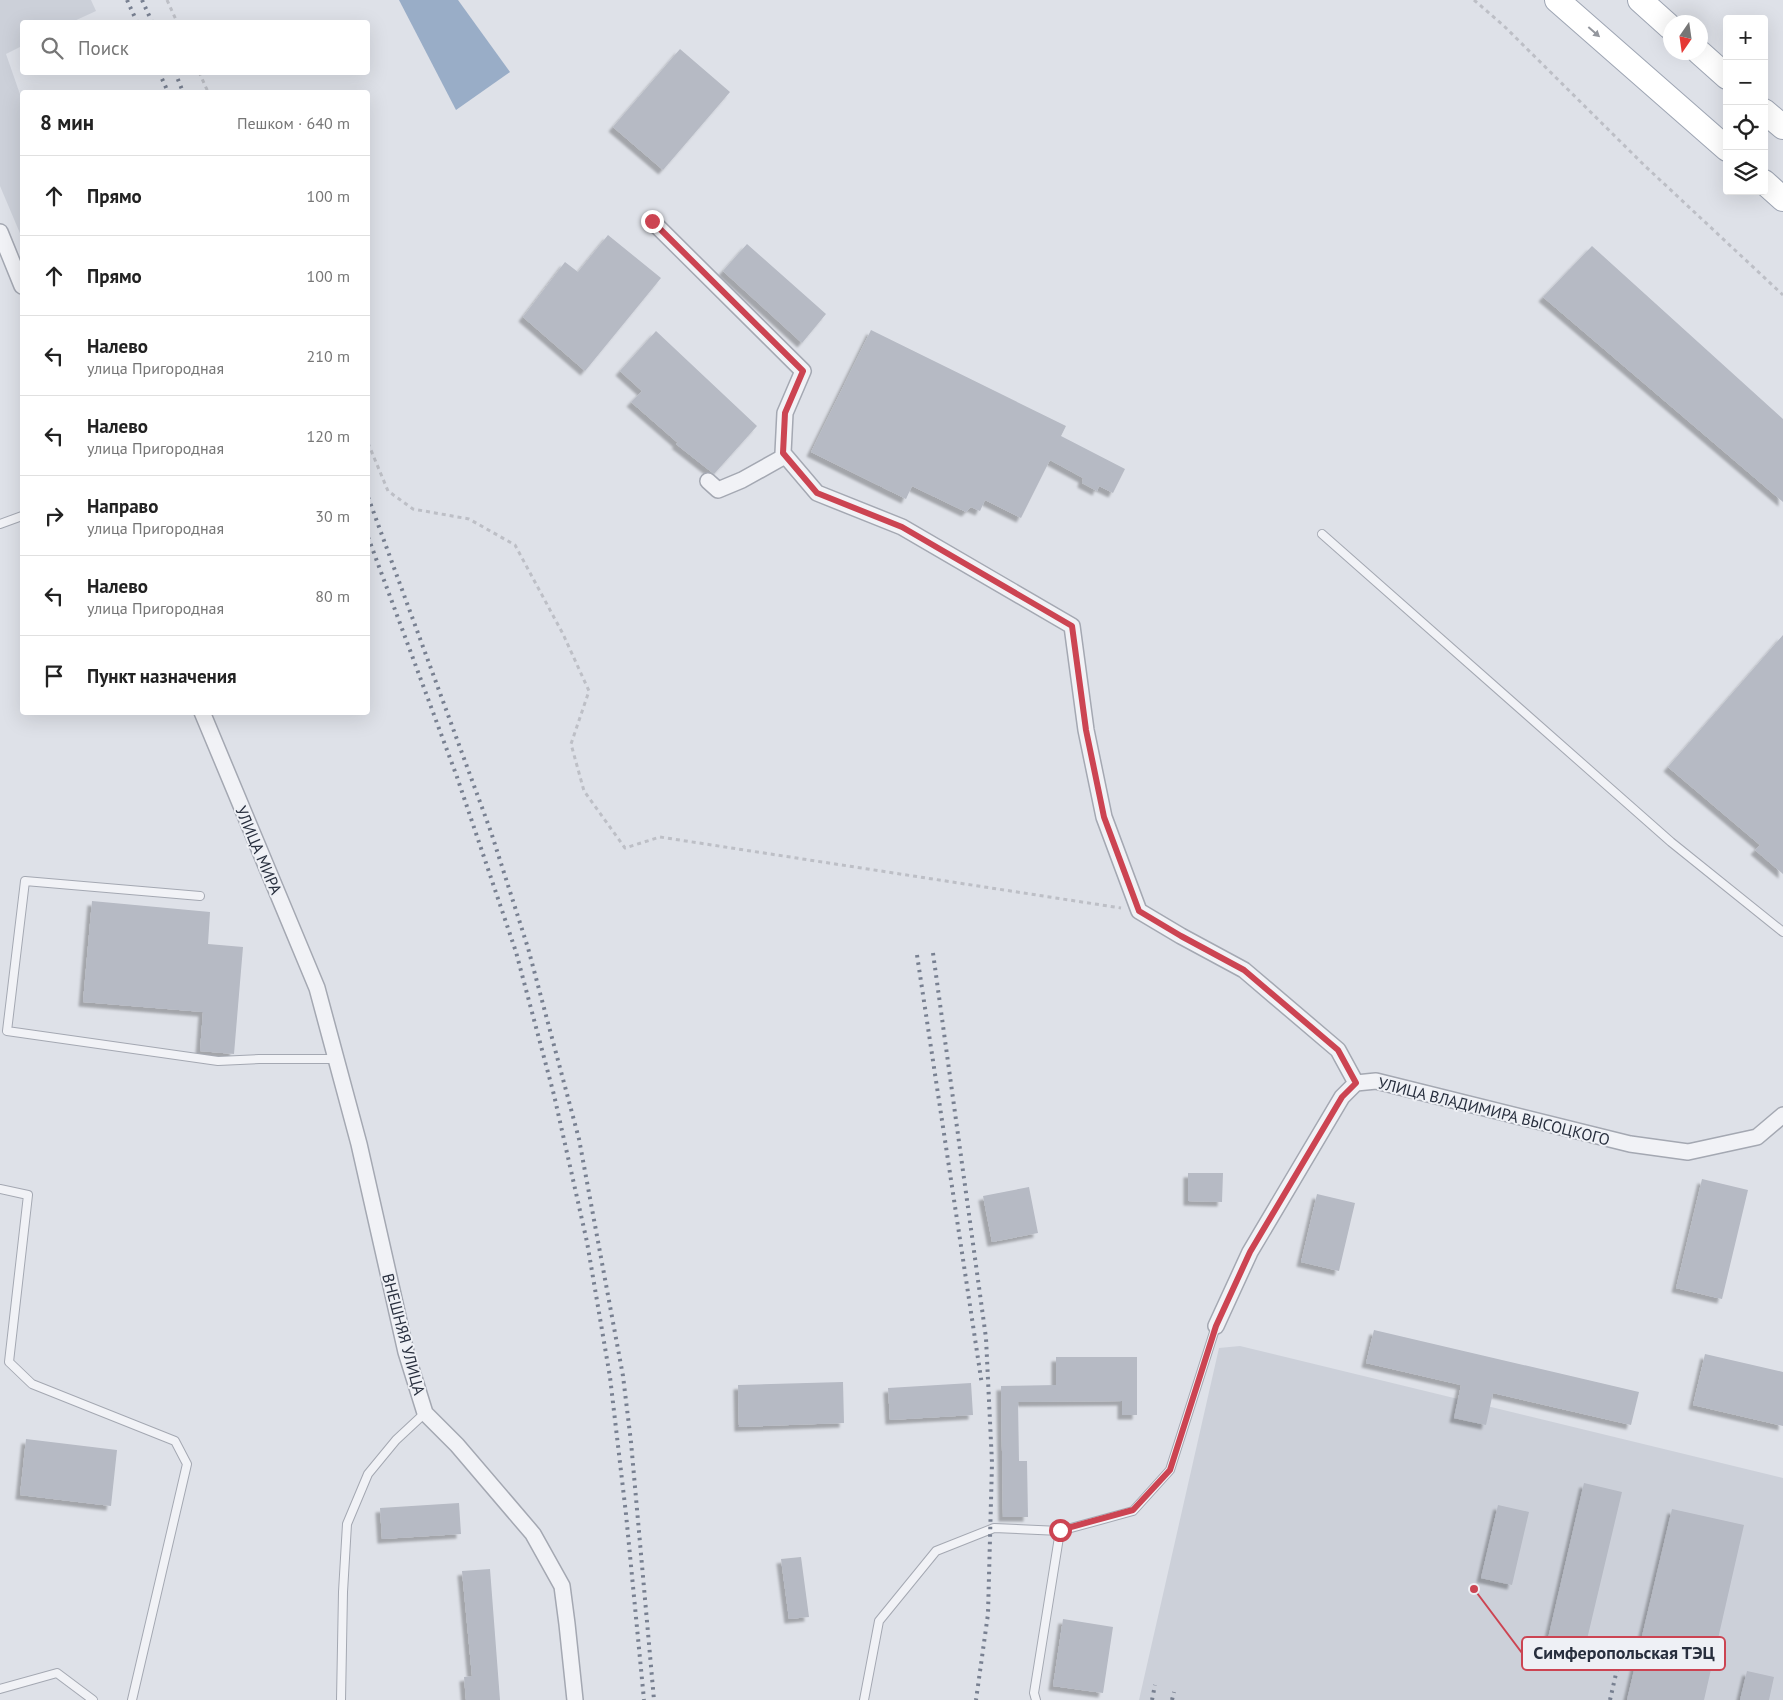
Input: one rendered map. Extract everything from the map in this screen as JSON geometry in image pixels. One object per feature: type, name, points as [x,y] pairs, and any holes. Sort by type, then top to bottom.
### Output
[{"type":"main road","points":[[1557,0],[1723,145]]},
{"type":"main road","points":[[1640,0],[1663,21]]},
{"type":"main road","points":[[1708,60],[1723,73]]},
{"type":"main road","points":[[1768,114],[1783,127]]},
{"type":"main road","points":[[1768,186],[1783,199]]},
{"type":"street","points":[[652,221],[803,371],[785,413],[783,453],[817,493],[902,527],[1072,626],[1086,730],[1104,817],[1139,911],[1244,970],[1338,1050],[1356,1083]]},
{"type":"street","points":[[0,232],[9,260],[20,282]]},
{"type":"street","points":[[708,481],[718,490],[742,480],[785,456]]},
{"type":"street","name":"УЛИЦА МИРА","points":[[203,715],[317,988]]},
{"type":"street","name":"ВНЕШНЯЯ УЛИЦА","points":[[317,988],[360,1144],[406,1352],[425,1412],[457,1445],[533,1534],[562,1586],[575,1700]]},
{"type":"street","name":"УЛИЦА ВЛАДИМИРА ВЫСОЦКОГО","points":[[1216,1326],[1255,1244],[1342,1097],[1356,1083],[1376,1081],[1630,1144],[1688,1152],[1756,1137],[1783,1115]]},
{"type":"lane","points":[[0,524],[20,517]]},
{"type":"lane","points":[[1322,534],[1671,842],[1783,932]]},
{"type":"lane","points":[[200,896],[25,881],[7,1031],[218,1061],[336,1059]]},
{"type":"lane","points":[[0,1188],[28,1195],[9,1362],[32,1384],[175,1441],[188,1464],[132,1700]]},
{"type":"lane","points":[[864,1700],[879,1621],[936,1551],[994,1528],[1060,1530],[1133,1510],[1170,1470],[1216,1326]]},
{"type":"lane","points":[[342,1700],[343,1592],[347,1524],[368,1474],[396,1440],[425,1412]]},
{"type":"lane","points":[[1036,1700],[1034,1693],[1060,1530]]},
{"type":"lane","points":[[0,1689],[56,1673],[93,1700]]},
{"type":"path","points":[[167,0],[176,20]]},
{"type":"path","points":[[1474,0],[1504,26],[1644,165],[1783,294]]},
{"type":"path","points":[[200,75],[207,90]]},
{"type":"path","points":[[370,448],[388,491],[413,509],[469,520],[515,545],[563,634],[589,691],[571,744],[584,791],[625,848],[660,837],[1139,911]]},
{"type":"shaded area","points":[[0,0],[91,0],[96,11],[76,20],[20,20],[20,47],[6,54],[20,94],[20,233],[0,186]]},
{"type":"shaded area","points":[[1240,1346],[1783,1478],[1783,1700],[1139,1700],[1219,1348]]},
{"type":"water","points":[[399,0],[458,0],[510,72],[456,110]]},
{"type":"building","points":[[680,49],[730,92],[663,170],[613,127]]},
{"type":"building","points":[[608,235],[661,278],[585,371],[523,317],[565,262],[578,272]]},
{"type":"building","points":[[747,244],[826,314],[802,343],[723,271]]},
{"type":"building","points":[[1592,246],[1783,419],[1783,502],[1543,297]]},
{"type":"building","points":[[871,330],[1066,426],[1061,436],[1125,469],[1113,493],[1099,486],[1097,491],[1082,483],[1083,478],[1050,460],[1021,518],[985,500],[980,511],[971,507],[966,512],[912,486],[906,499],[811,452]]},
{"type":"building","points":[[656,331],[757,426],[714,474],[676,444],[678,443],[631,402],[642,391],[620,371]]},
{"type":"building","points":[[1783,635],[1783,874],[1755,850],[1760,845],[1668,767]]},
{"type":"building","points":[[92,901],[210,912],[208,944],[243,947],[234,1054],[200,1051],[203,1012],[83,1002]]},
{"type":"building","points":[[1188,1173],[1223,1173],[1222,1202],[1188,1201]]},
{"type":"building","points":[[1702,1179],[1748,1190],[1722,1299],[1676,1288]]},
{"type":"building","points":[[1029,1187],[1038,1233],[992,1242],[983,1196]]},
{"type":"building","points":[[1317,1194],[1355,1203],[1339,1271],[1301,1262]]},
{"type":"building","points":[[1374,1330],[1639,1392],[1631,1425],[1493,1393],[1486,1425],[1454,1418],[1461,1385],[1366,1363]]},
{"type":"building","points":[[1705,1354],[1783,1372],[1783,1426],[1693,1405]]},
{"type":"building","points":[[1056,1357],[1137,1357],[1137,1415],[1122,1415],[1122,1401],[1018,1402],[1019,1461],[1027,1461],[1028,1517],[1003,1517],[1001,1386],[1056,1385]]},
{"type":"building","points":[[843,1382],[844,1423],[739,1427],[738,1385]]},
{"type":"building","points":[[971,1383],[973,1415],[890,1420],[888,1388]]},
{"type":"building","points":[[26,1439],[117,1450],[111,1506],[20,1495]]},
{"type":"building","points":[[1584,1483],[1622,1492],[1584,1652],[1547,1643]]},
{"type":"building","points":[[459,1503],[461,1534],[382,1539],[380,1508]]},
{"type":"building","points":[[1498,1505],[1529,1512],[1512,1585],[1481,1578]]},
{"type":"building","points":[[1672,1509],[1744,1525],[1704,1700],[1627,1700]]},
{"type":"building","points":[[801,1557],[809,1617],[789,1619],[781,1559]]},
{"type":"building","points":[[490,1569],[500,1700],[466,1700],[464,1677],[472,1676],[462,1571]]},
{"type":"building","points":[[1063,1619],[1113,1627],[1103,1693],[1053,1686]]},
{"type":"building","points":[[1747,1671],[1774,1677],[1769,1700],[1740,1700]]},
{"type":"railway","points":[[127,0],[136,20]]},
{"type":"railway","points":[[142,0],[151,20]]},
{"type":"railway","points":[[160,75],[167,90]]},
{"type":"railway","points":[[176,75],[182,90]]},
{"type":"railway","points":[[370,502],[491,832],[528,948],[579,1139],[623,1376],[631,1442],[654,1700]]},
{"type":"railway","points":[[370,542],[457,777],[516,952],[554,1095],[587,1242],[610,1377],[626,1514],[644,1700]]},
{"type":"railway","points":[[933,953],[986,1338],[992,1463],[988,1614],[976,1700]]},
{"type":"railway","points":[[917,955],[982,1385]]},
{"type":"railway","points":[[1610,1700],[1623,1643]]},
{"type":"railway","points":[[1152,1700],[1155,1685]]},
{"type":"railway","points":[[1172,1700],[1174,1692]]},
{"type":"place","name":"Симферопольская ТЭЦ","points":[[1474,1589]]},
{"type":"route","points":[[652,221],[803,371],[785,413],[783,453],[817,493],[902,527],[1072,626],[1086,730],[1104,817],[1139,911],[1244,970],[1338,1050],[1356,1083],[1342,1097],[1250,1252],[1216,1326],[1170,1470],[1133,1510],[1060,1530]]}]
